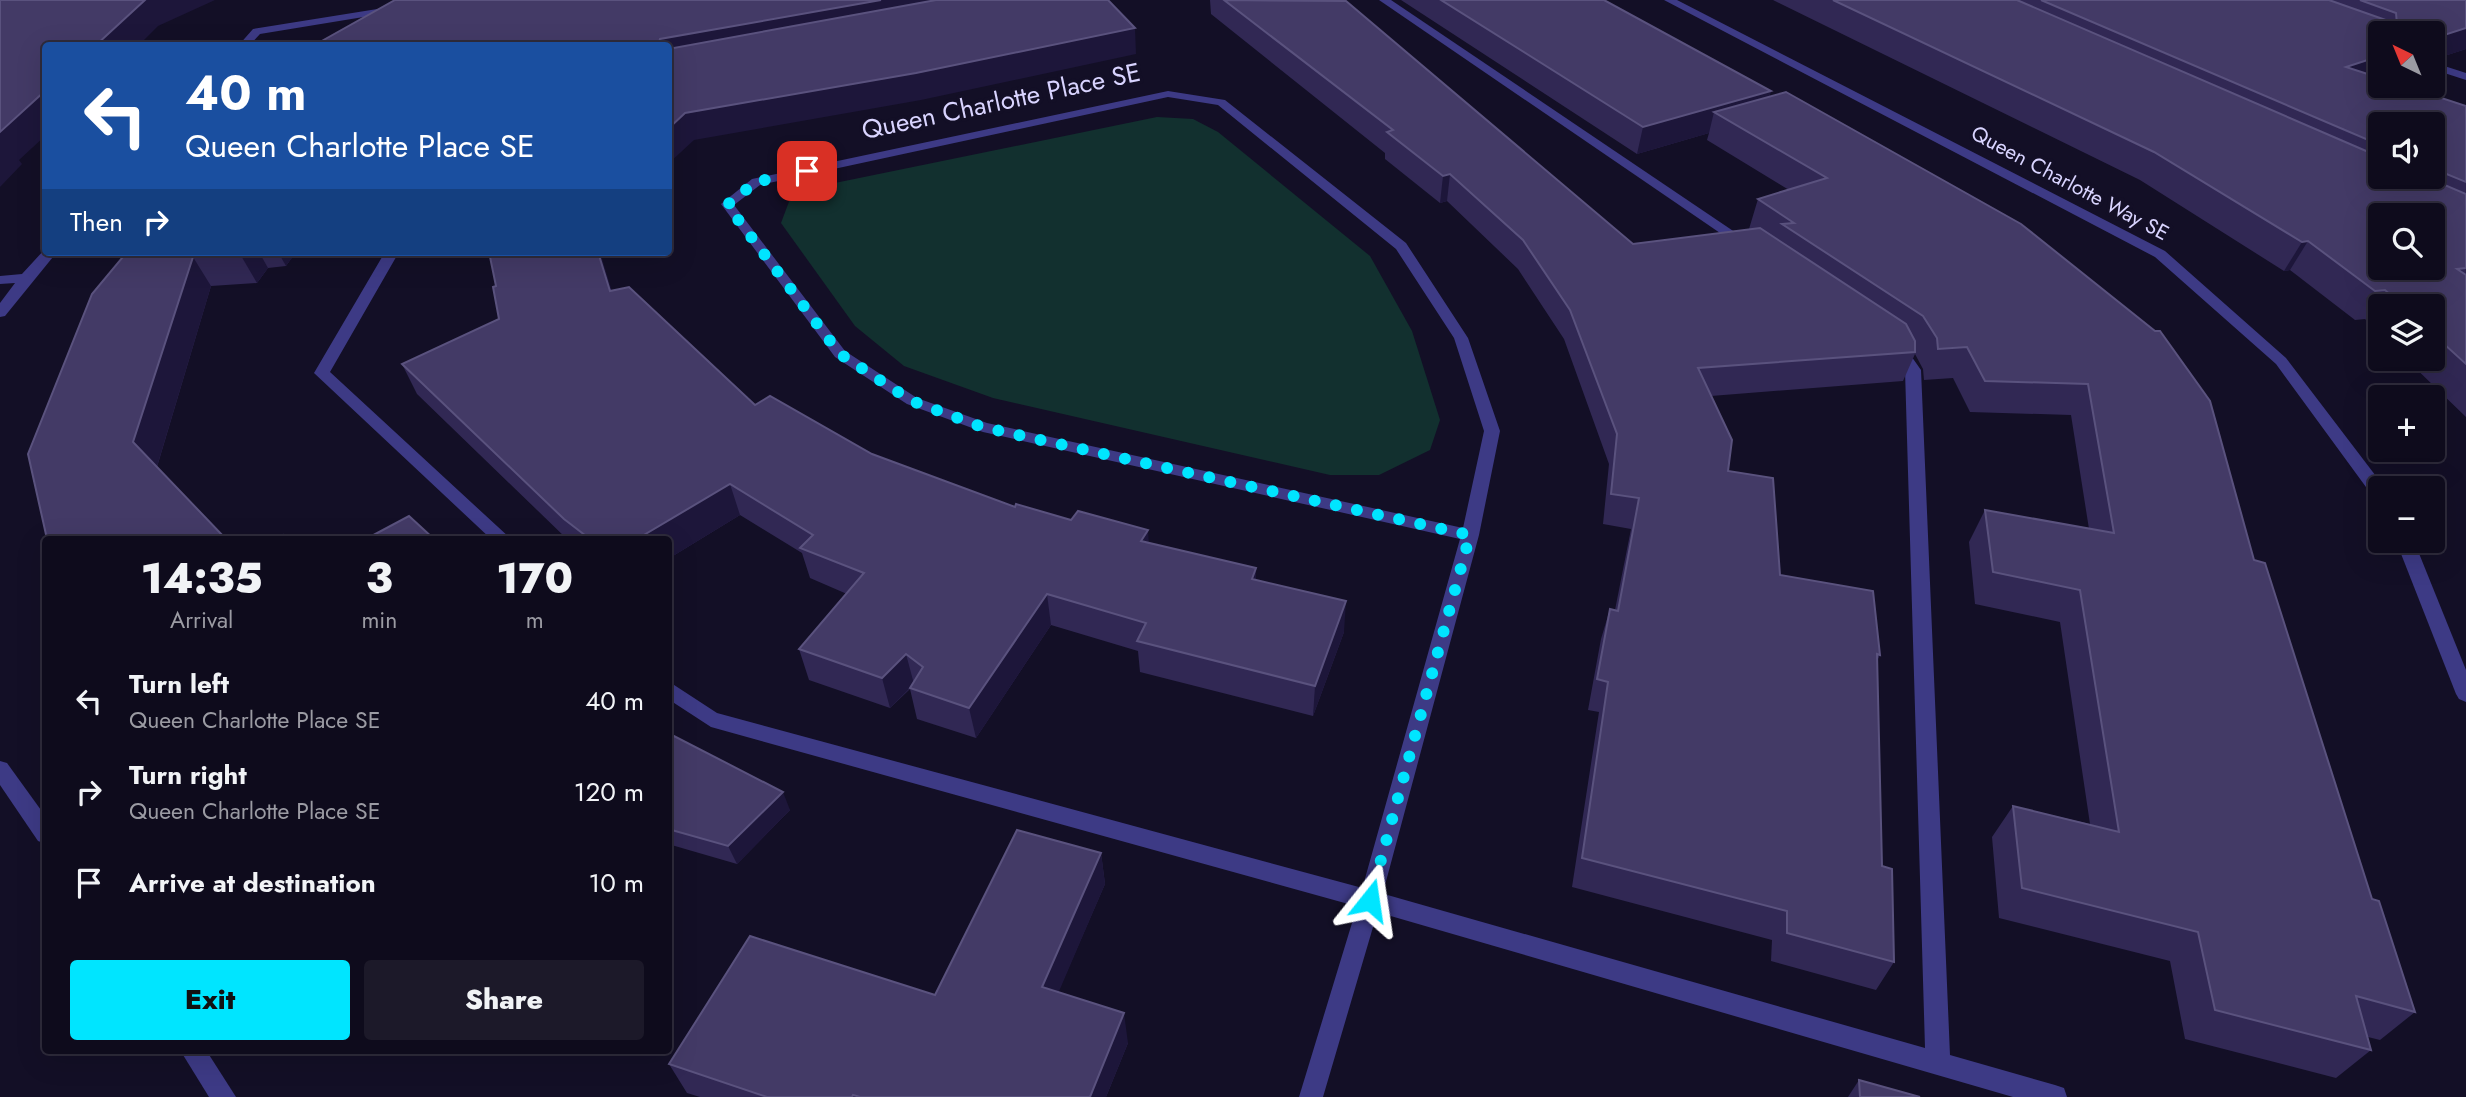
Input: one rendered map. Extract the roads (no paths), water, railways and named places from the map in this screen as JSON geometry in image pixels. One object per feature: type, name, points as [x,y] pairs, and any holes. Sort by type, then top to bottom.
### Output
[{"type":"street","points":[[1384,0],[1763,256]]},
{"type":"street","name":"Queen Charlotte Way SE","points":[[1669,0],[2160,254],[2281,360],[2368,478]]},
{"type":"street","points":[[247,42],[257,31],[412,6]]},
{"type":"street","points":[[2445,70],[2466,77]]},
{"type":"street","name":"Queen Charlotte Place SE","points":[[1311,1097],[1370,900],[1470,535],[1492,431],[1461,338],[1401,246],[1221,102],[1168,94],[756,182],[727,205],[840,354],[912,401],[982,427],[1470,535]]},
{"type":"street","points":[[0,313],[46,256]]},
{"type":"street","points":[[390,256],[322,373],[499,536]]},
{"type":"street","points":[[0,280],[26,278]]},
{"type":"street","points":[[1878,333],[1902,349],[1913,370],[1938,1063]]},
{"type":"street","points":[[2410,553],[2466,694]]},
{"type":"street","points":[[672,691],[711,719],[1370,900],[2055,1097]]},
{"type":"street","points":[[0,769],[42,829]]},
{"type":"street","points":[[195,1054],[224,1097]]}]
